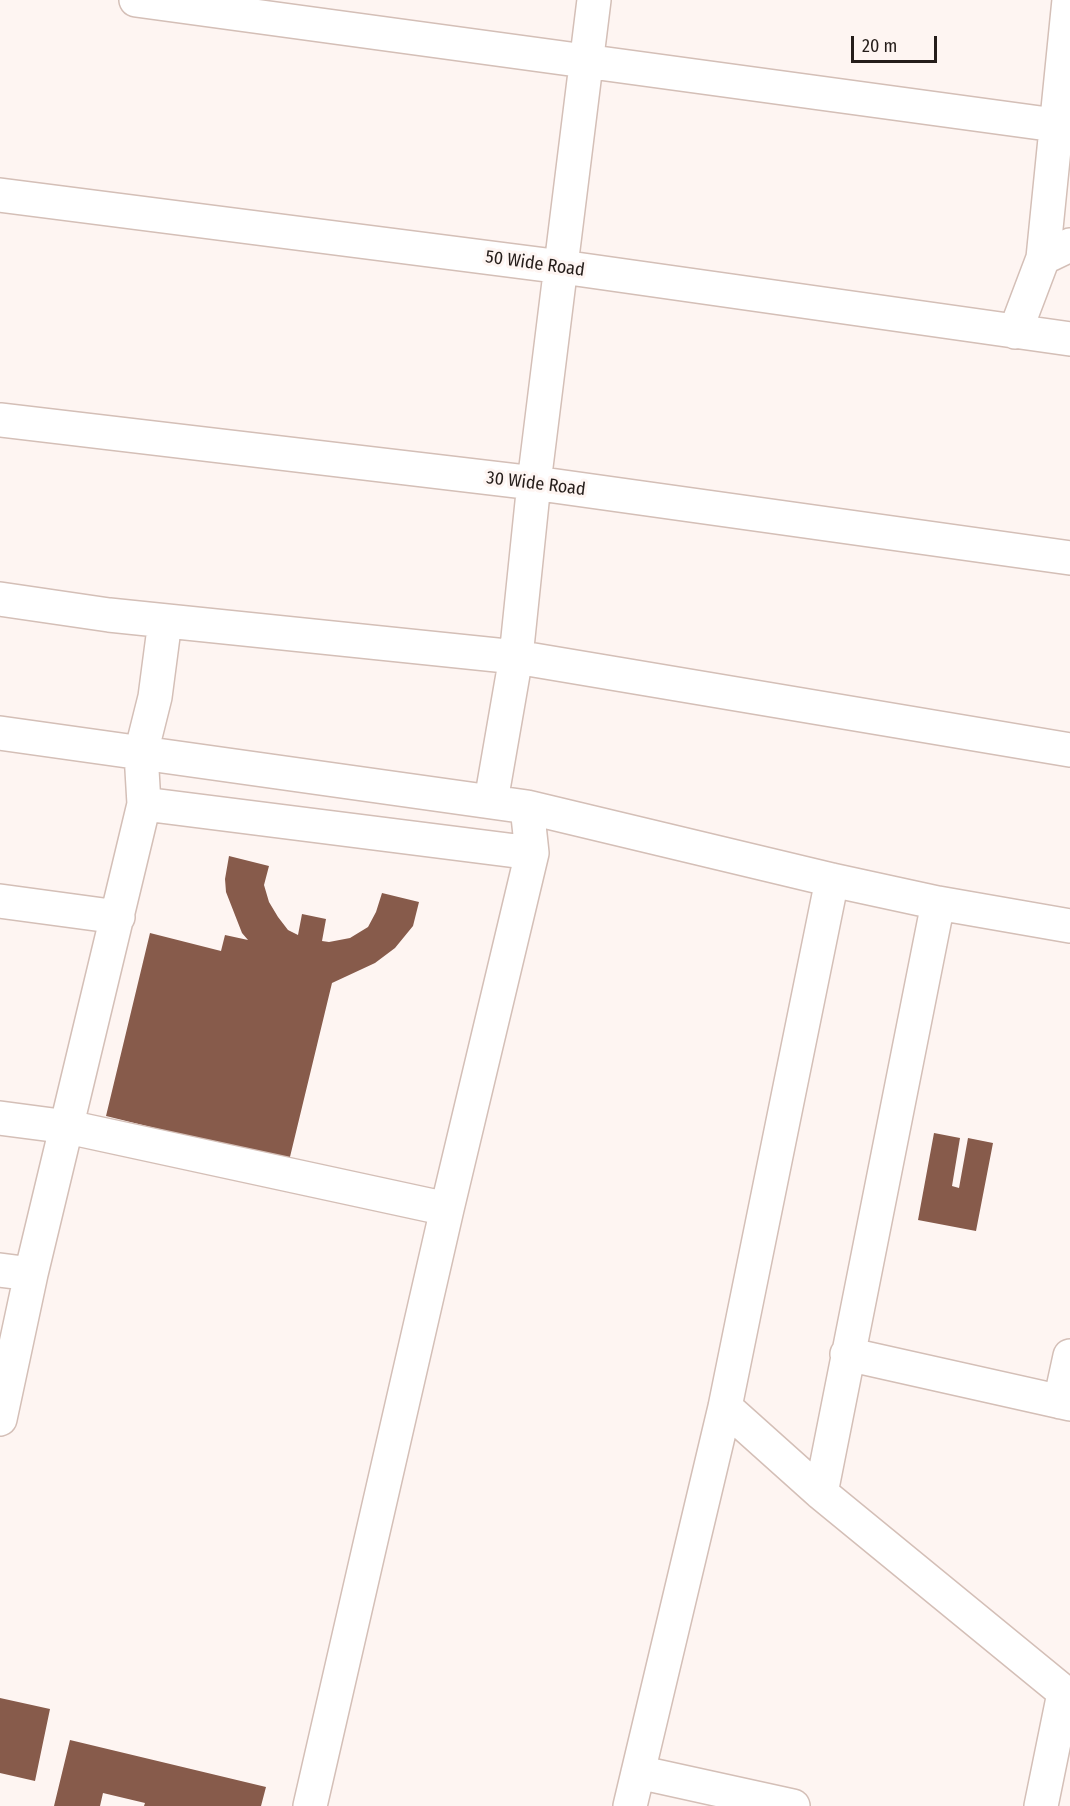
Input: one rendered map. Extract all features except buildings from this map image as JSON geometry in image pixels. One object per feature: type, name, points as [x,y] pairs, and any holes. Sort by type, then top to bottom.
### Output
[{"type":"street","points":[[136,0],[1055,125]]},
{"type":"street","points":[[491,801],[516,657],[534,483],[594,0]]},
{"type":"street","points":[[1015,332],[1056,251],[1055,125],[1069,0]]},
{"type":"street","name":"50 Wide Road","points":[[0,195],[562,267],[1070,339]]},
{"type":"street","name":"30 Wide Road","points":[[0,420],[534,483],[1070,558]]},
{"type":"street","points":[[0,599],[109,615],[516,657],[1070,750]]},
{"type":"street","points":[[0,1419],[16,1272],[68,1126],[144,804],[141,753],[154,697],[165,621]]},
{"type":"street","points":[[0,733],[526,807],[832,880],[938,903],[1070,926]]},
{"type":"street","points":[[144,804],[532,853]]},
{"type":"street","points":[[310,1806],[447,1209],[532,853],[526,807]]},
{"type":"street","points":[[630,1806],[725,1407],[832,880]]},
{"type":"street","points":[[0,901],[118,917]]},
{"type":"street","points":[[821,1493],[938,903]]},
{"type":"street","points":[[0,1118],[68,1126],[447,1209]]},
{"type":"street","points":[[847,1354],[1065,1403],[1070,1356]]},
{"type":"street","points":[[725,1407],[821,1493],[1067,1695],[1041,1806]]},
{"type":"street","points":[[638,1772],[793,1806]]}]
